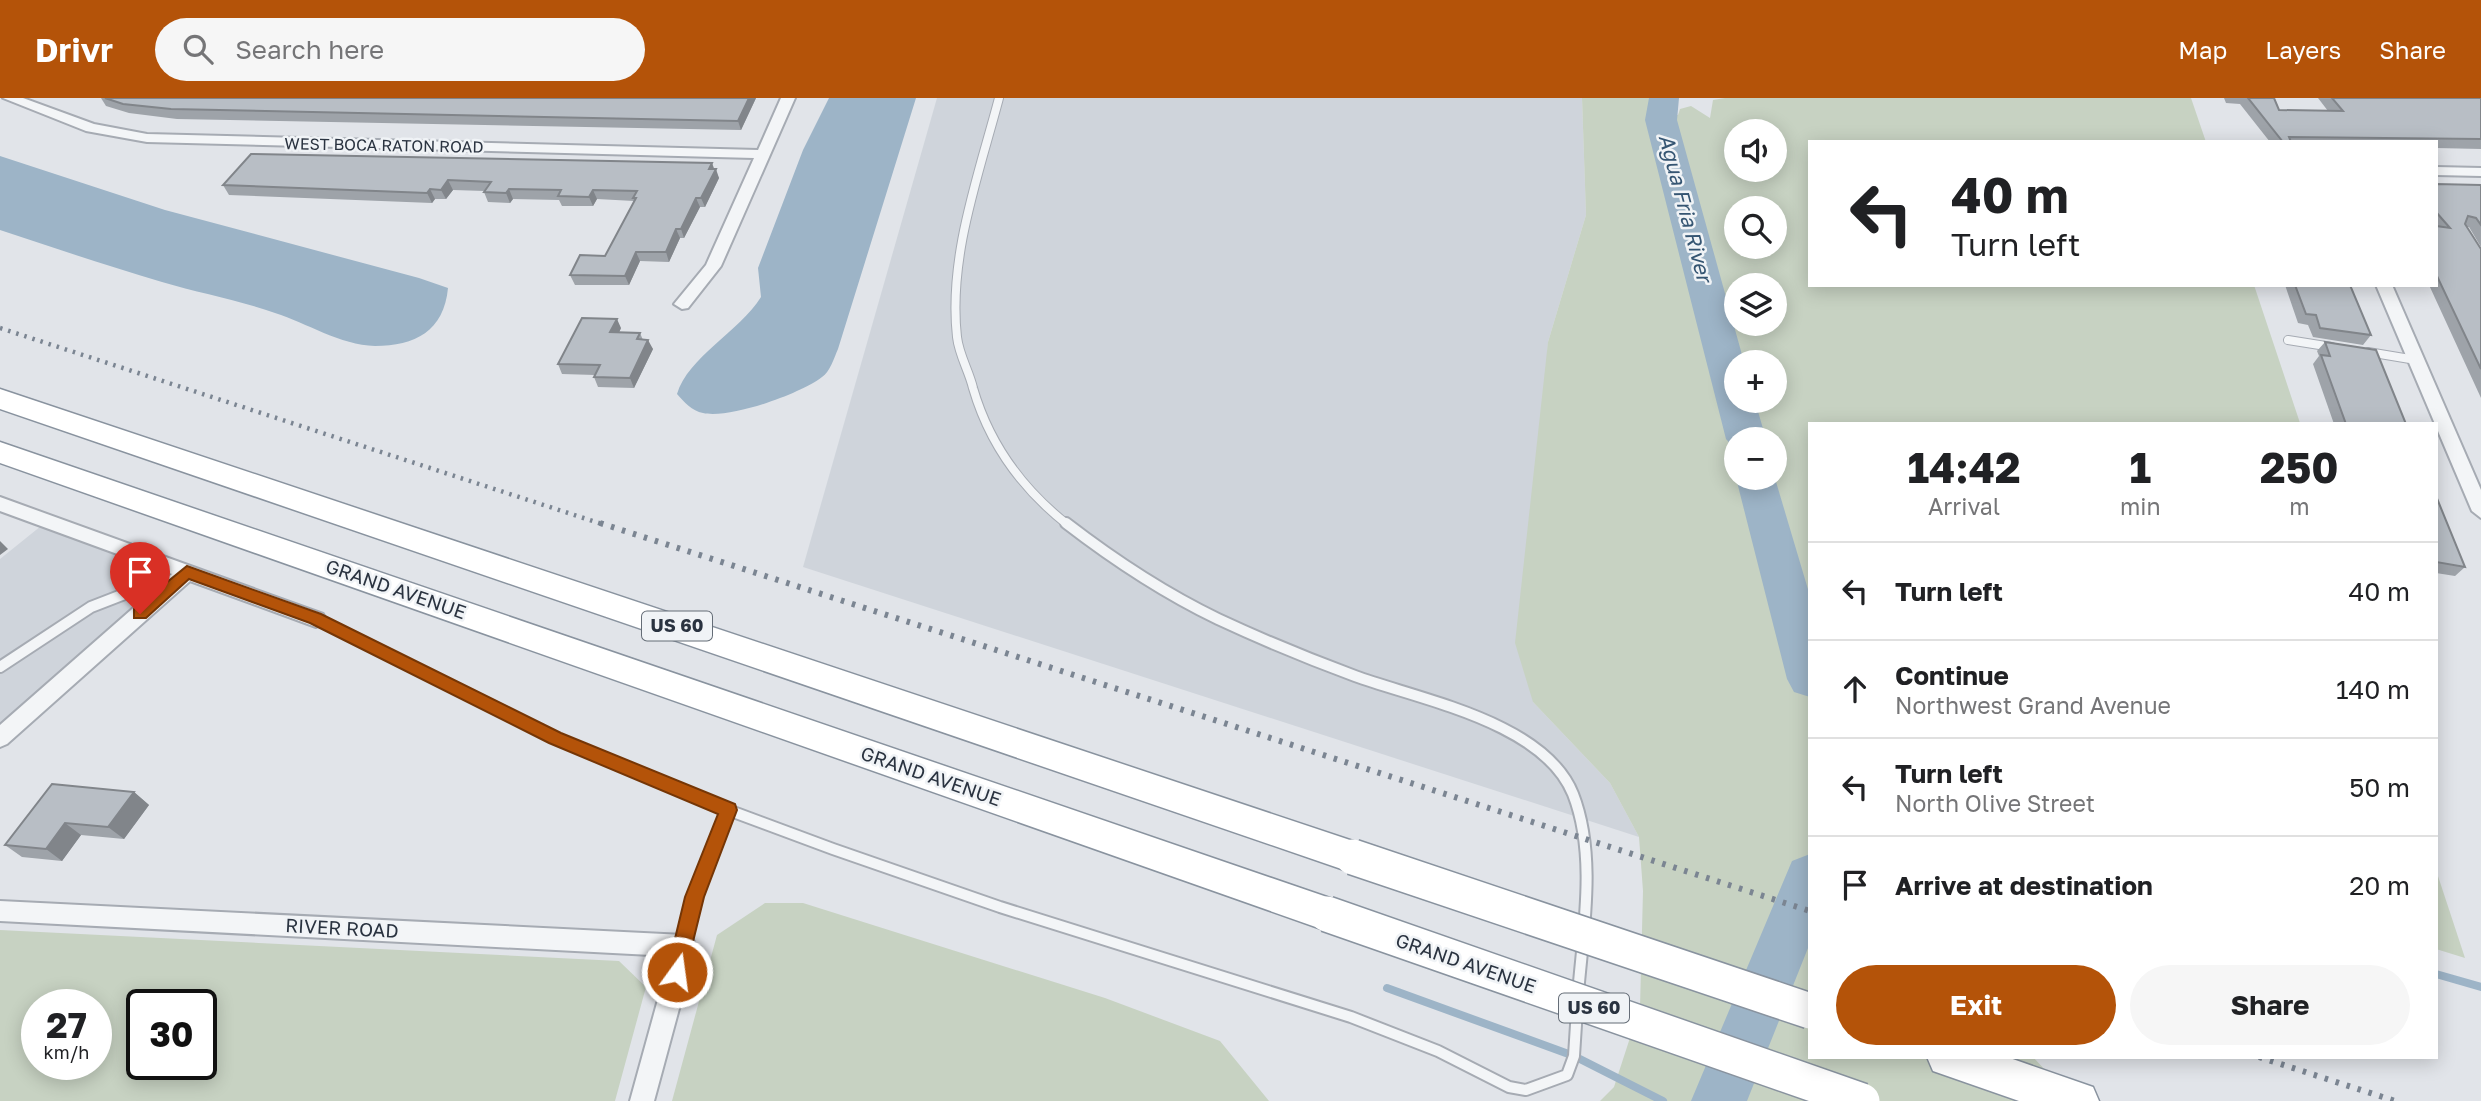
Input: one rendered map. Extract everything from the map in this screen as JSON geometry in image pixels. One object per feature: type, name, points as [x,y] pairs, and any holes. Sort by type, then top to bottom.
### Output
[{"type":"highway","name":"US 60","points":[[0,399],[1808,1010]]},
{"type":"highway","name":"GRAND AVENUE","points":[[0,452],[1862,1101]]},
{"type":"highway","points":[[1953,1059],[2071,1099]]},
{"type":"street","name":"WEST BOCA RATON ROAD","points":[[10,98],[91,128],[147,138],[764,154]]},
{"type":"street","points":[[682,304],[713,266],[788,98]]},
{"type":"street","points":[[2438,171],[2481,172]]},
{"type":"street","points":[[2385,287],[2481,511]]},
{"type":"street","points":[[0,504],[316,619]]},
{"type":"street","points":[[0,738],[187,572]]},
{"type":"street","name":"RIVER ROAD","points":[[0,911],[684,946]]},
{"type":"street","points":[[642,1101],[684,946]]},
{"type":"lane","points":[[316,619],[555,738],[728,810],[1000,906],[1350,1017],[1438,1051],[1508,1087],[1526,1090],[1550,1084],[1567,1075],[1574,1056],[1584,897],[1581,830],[1572,793],[1561,772],[1542,754],[1514,736],[1253,638],[1121,564],[1060,522],[1022,480],[986,427],[957,339],[958,295],[964,240],[999,98]]},
{"type":"lane","points":[[2288,340],[2339,348]]},
{"type":"lane","points":[[2352,350],[2416,360]]},
{"type":"lane","points":[[0,667],[92,607],[140,588],[160,596]]},
{"type":"lane","points":[[684,946],[695,897],[728,810]]},
{"type":"shaded area","points":[[937,98],[1582,98],[1586,215],[1548,342],[1533,702],[1610,783],[1639,837],[803,567]]},
{"type":"shaded area","points":[[41,526],[173,578],[0,724],[0,559]]},
{"type":"green space","points":[[1582,98],[1656,98],[1655,112],[1678,115],[1680,109],[1691,106],[1710,118],[1713,100],[1725,98],[2191,98],[2205,140],[1808,140],[1808,287],[2255,287],[2300,422],[1808,422],[1808,1059],[2035,1059],[2074,1101],[1600,1101],[1614,1087],[1640,1007],[1643,891],[1639,837],[1610,783],[1533,702],[1515,643],[1548,342],[1586,215]]},
{"type":"green space","points":[[2438,876],[2465,958],[2438,950]]},
{"type":"green space","points":[[765,903],[803,903],[1105,998],[1220,1041],[1269,1101],[672,1101],[717,935]]},
{"type":"green space","points":[[0,930],[619,961],[646,987],[615,1101],[0,1101]]},
{"type":"water","points":[[829,98],[916,98],[838,349],[827,372],[798,391],[747,409],[715,414],[699,412],[688,406],[677,394],[692,368],[752,310],[761,297],[758,268],[803,150]]},
{"type":"water","points":[[0,156],[165,210],[448,288],[441,315],[434,325],[415,339],[389,345],[362,345],[336,338],[261,308],[162,282],[0,230]]},
{"type":"building","points":[[105,98],[749,98],[738,121],[171,109],[123,104]]},
{"type":"building","points":[[2248,98],[2274,98],[2279,110],[2343,111],[2332,98],[2481,98],[2481,139],[2289,137],[2290,140],[2281,140]]},
{"type":"building","points":[[251,154],[712,163],[709,169],[716,169],[701,198],[696,198],[681,229],[676,229],[666,252],[636,252],[625,276],[570,275],[580,255],[605,256],[636,198],[633,198],[637,191],[593,190],[589,197],[558,196],[561,190],[509,189],[506,193],[484,192],[491,182],[448,180],[441,190],[430,189],[427,193],[223,185]]},
{"type":"building","points":[[2438,184],[2481,185],[2481,225],[2476,218],[2468,216],[2465,224],[2481,249],[2481,369],[2438,278],[2438,226],[2450,228],[2438,214]]},
{"type":"building","points":[[2296,287],[2351,287],[2371,335],[2320,328],[2316,315],[2306,314]]},
{"type":"building","points":[[582,318],[617,319],[610,332],[640,333],[637,339],[648,340],[630,378],[594,377],[600,365],[558,364]]},
{"type":"building","points":[[2325,342],[2376,350],[2405,422],[2345,422],[2321,355],[2330,356]]},
{"type":"building","points":[[2438,501],[2465,567],[2438,562]]},
{"type":"building","points":[[52,784],[134,792],[108,827],[65,823],[46,849],[5,845]]},
{"type":"waterway","name":"Agua Fria River","points":[[1664,98],[1661,120],[1743,427]]},
{"type":"waterway","name":"Agua Fria River","points":[[1759,490],[1808,672]]},
{"type":"waterway","name":"Agua Fria River","points":[[1719,1101],[1808,882]]},
{"type":"waterway","points":[[2438,975],[2481,987]]},
{"type":"waterway","points":[[1387,988],[1574,1056],[1663,1101]]},
{"type":"railway","points":[[0,328],[605,525]]},
{"type":"railway","points":[[600,523],[1808,910]]},
{"type":"railway","points":[[2265,1059],[2395,1101]]},
{"type":"route","points":[[140,614],[187,572],[316,619],[555,738],[728,810],[695,897],[677,972]]}]
